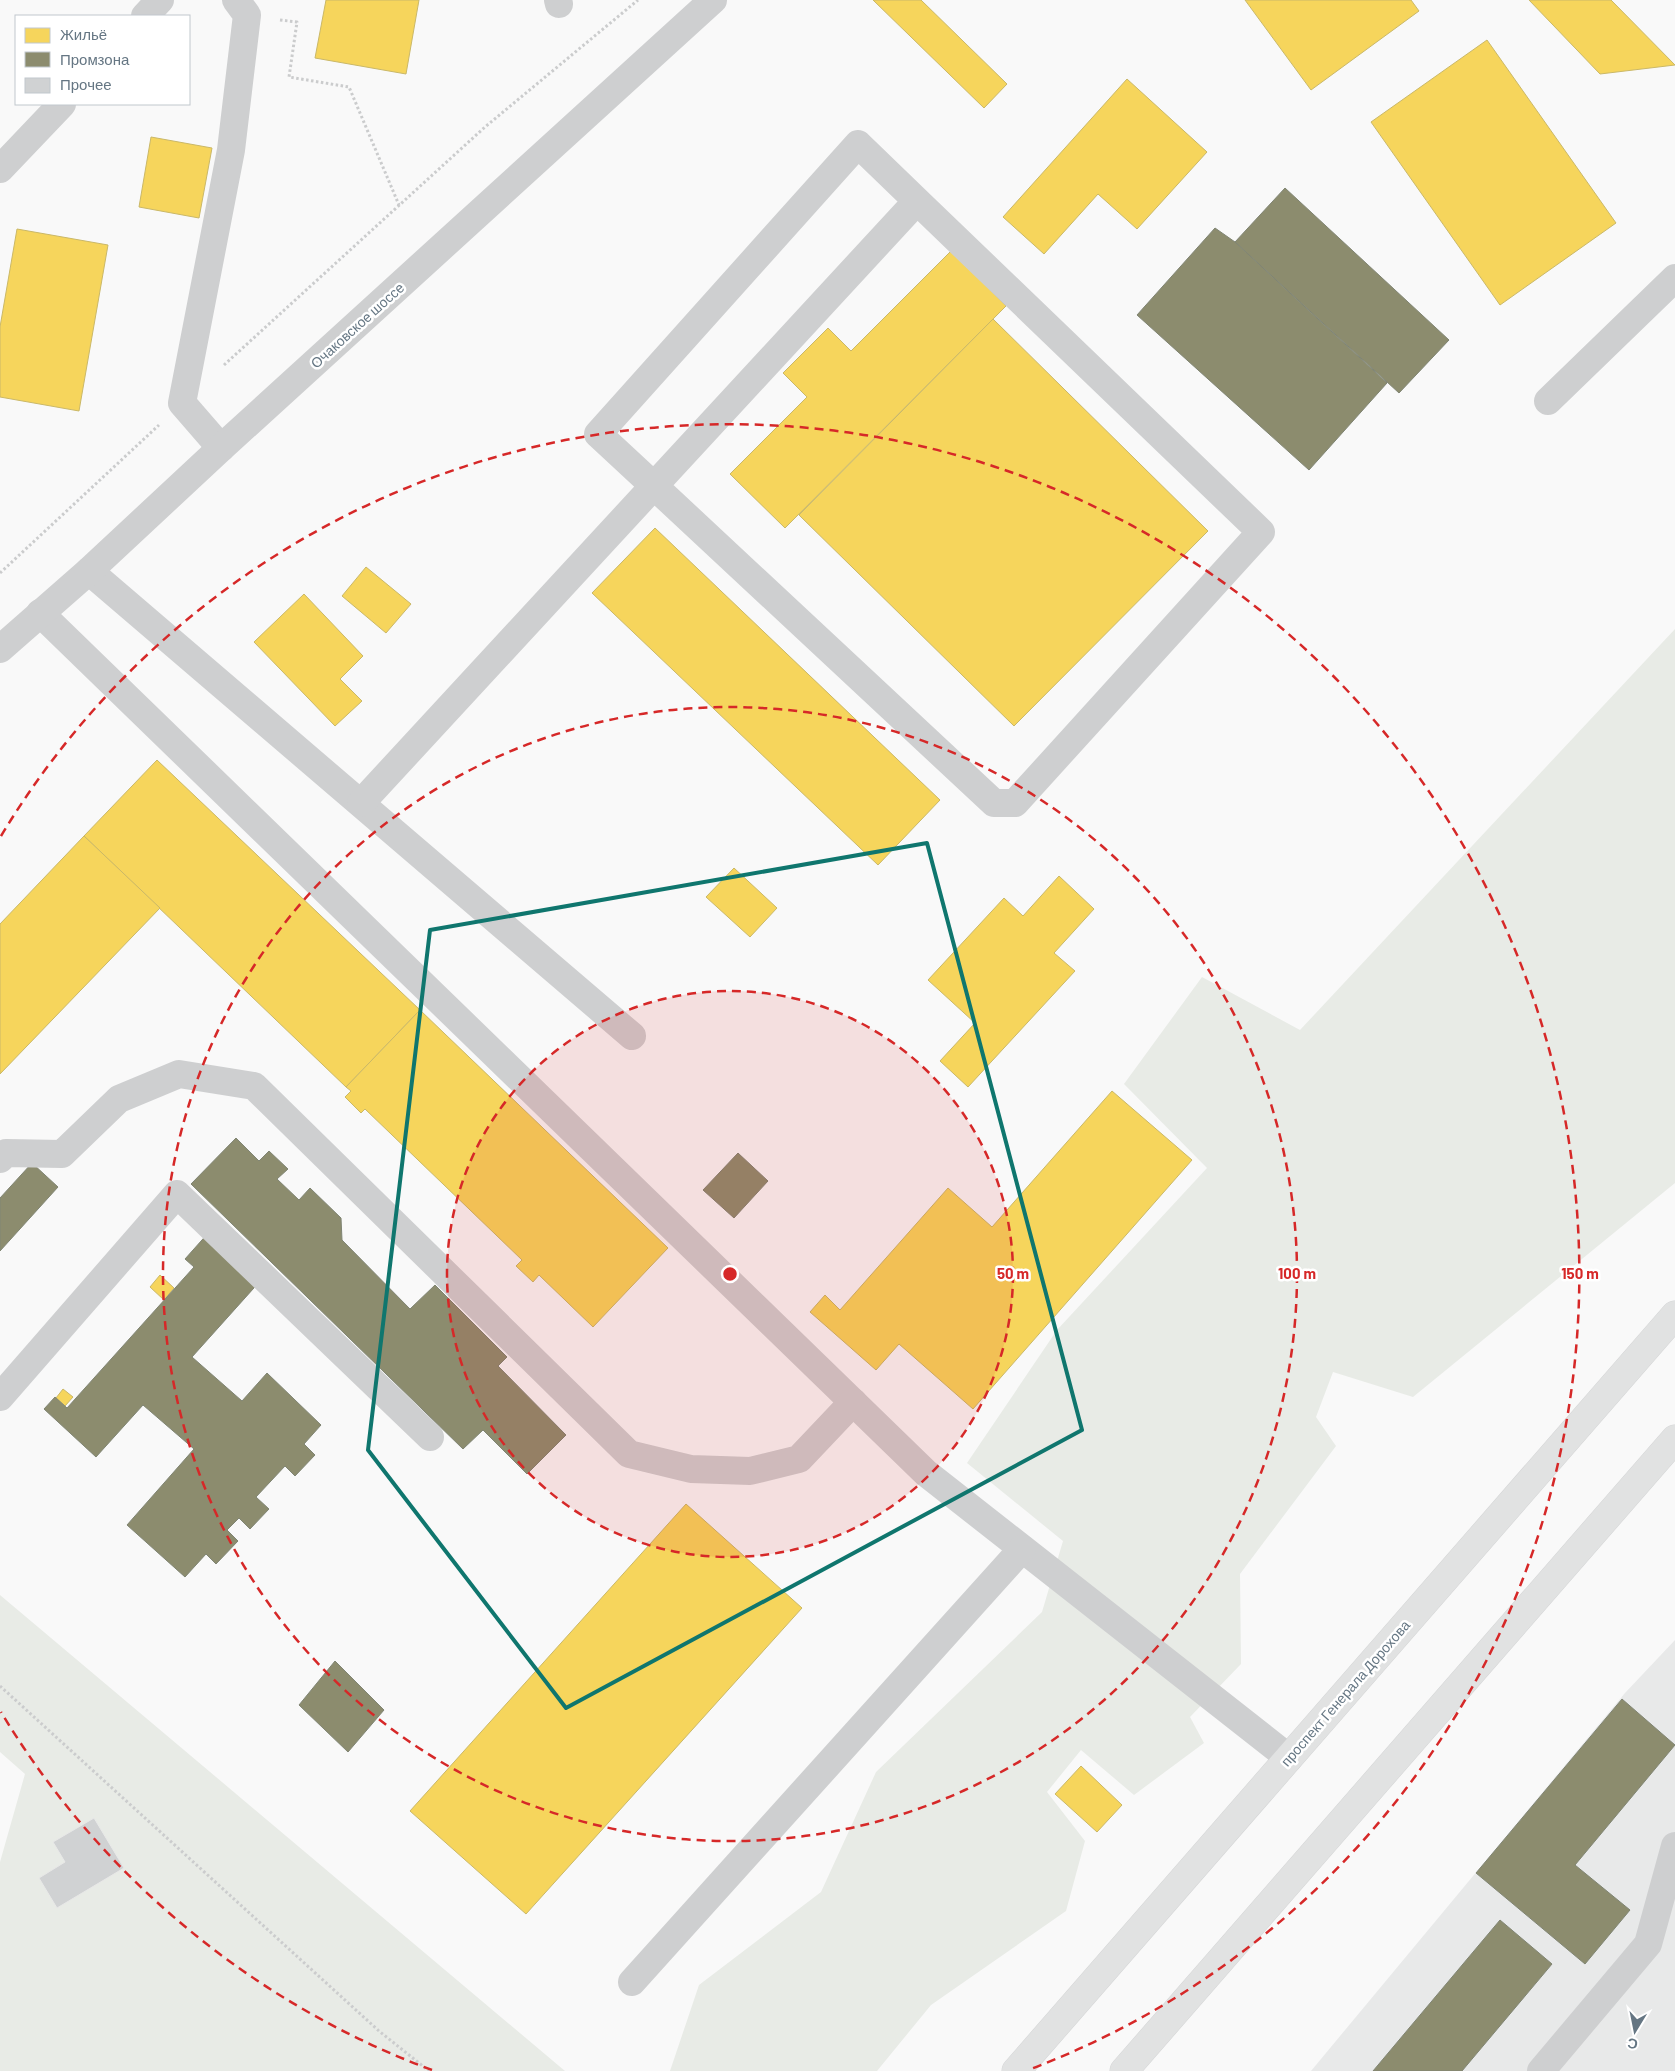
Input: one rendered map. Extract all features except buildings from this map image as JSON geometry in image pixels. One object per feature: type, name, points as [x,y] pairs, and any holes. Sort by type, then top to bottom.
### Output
[{"type":"main road","name":"проспект Генерала Дорохова","points":[[1016,2071],[1675,1315]]},
{"type":"main road","points":[[1124,2071],[1675,1440]]},
{"type":"street","points":[[146,15],[160,0]]},
{"type":"street","name":"Очаковское шоссе","points":[[0,649],[89,571],[221,448],[714,0]]},
{"type":"street","points":[[221,448],[182,403],[231,150],[242,7]]},
{"type":"street","points":[[0,170],[61,105]]},
{"type":"street","points":[[858,144],[1260,532],[1015,803],[994,803],[654,486],[598,434],[858,144]]},
{"type":"street","points":[[361,803],[917,201]]},
{"type":"street","points":[[1548,401],[1675,278]]},
{"type":"street","points":[[89,571],[632,1036]]},
{"type":"street","points":[[40,613],[926,1473],[1288,1758]]},
{"type":"street","points":[[0,1159],[6,1153],[62,1154],[120,1098],[179,1074],[254,1086],[629,1454],[691,1469],[750,1470],[799,1459],[853,1402]]},
{"type":"street","points":[[0,1397],[177,1194],[430,1436]]},
{"type":"street","points":[[632,1982],[1022,1549]]},
{"type":"street","points":[[1540,2071],[1648,1944],[1675,1846]]},
{"type":"path","points":[[0,573],[182,403],[485,126],[638,0]]},
{"type":"path","points":[[242,7],[297,22],[289,77],[348,87],[399,205]]},
{"type":"path","points":[[0,1686],[379,2031],[429,2071]]},
{"type":"highlighted area","points":[[927,843],[1082,1430],[566,1708],[368,1450],[430,930]]},
{"type":"shaded area","points":[[1675,629],[1675,1183],[1413,1397],[1333,1372],[1316,1417],[1336,1446],[1240,1574],[1241,1664],[1190,1717],[1204,1743],[1134,1795],[1081,1750],[1047,1792],[1085,1841],[1066,1911],[931,2005],[877,2071],[670,2071],[699,1985],[821,1892],[876,1772],[1042,1612],[1063,1541],[967,1463],[1057,1330],[1207,1168],[1124,1084],[1202,977],[1300,1030]]},
{"type":"shaded area","points":[[0,1595],[565,2071],[0,2071],[0,1862],[25,1774],[0,1752]]},
{"type":"shaded area","points":[[1675,1640],[1675,2071],[1311,2071],[1625,1693]]}]
